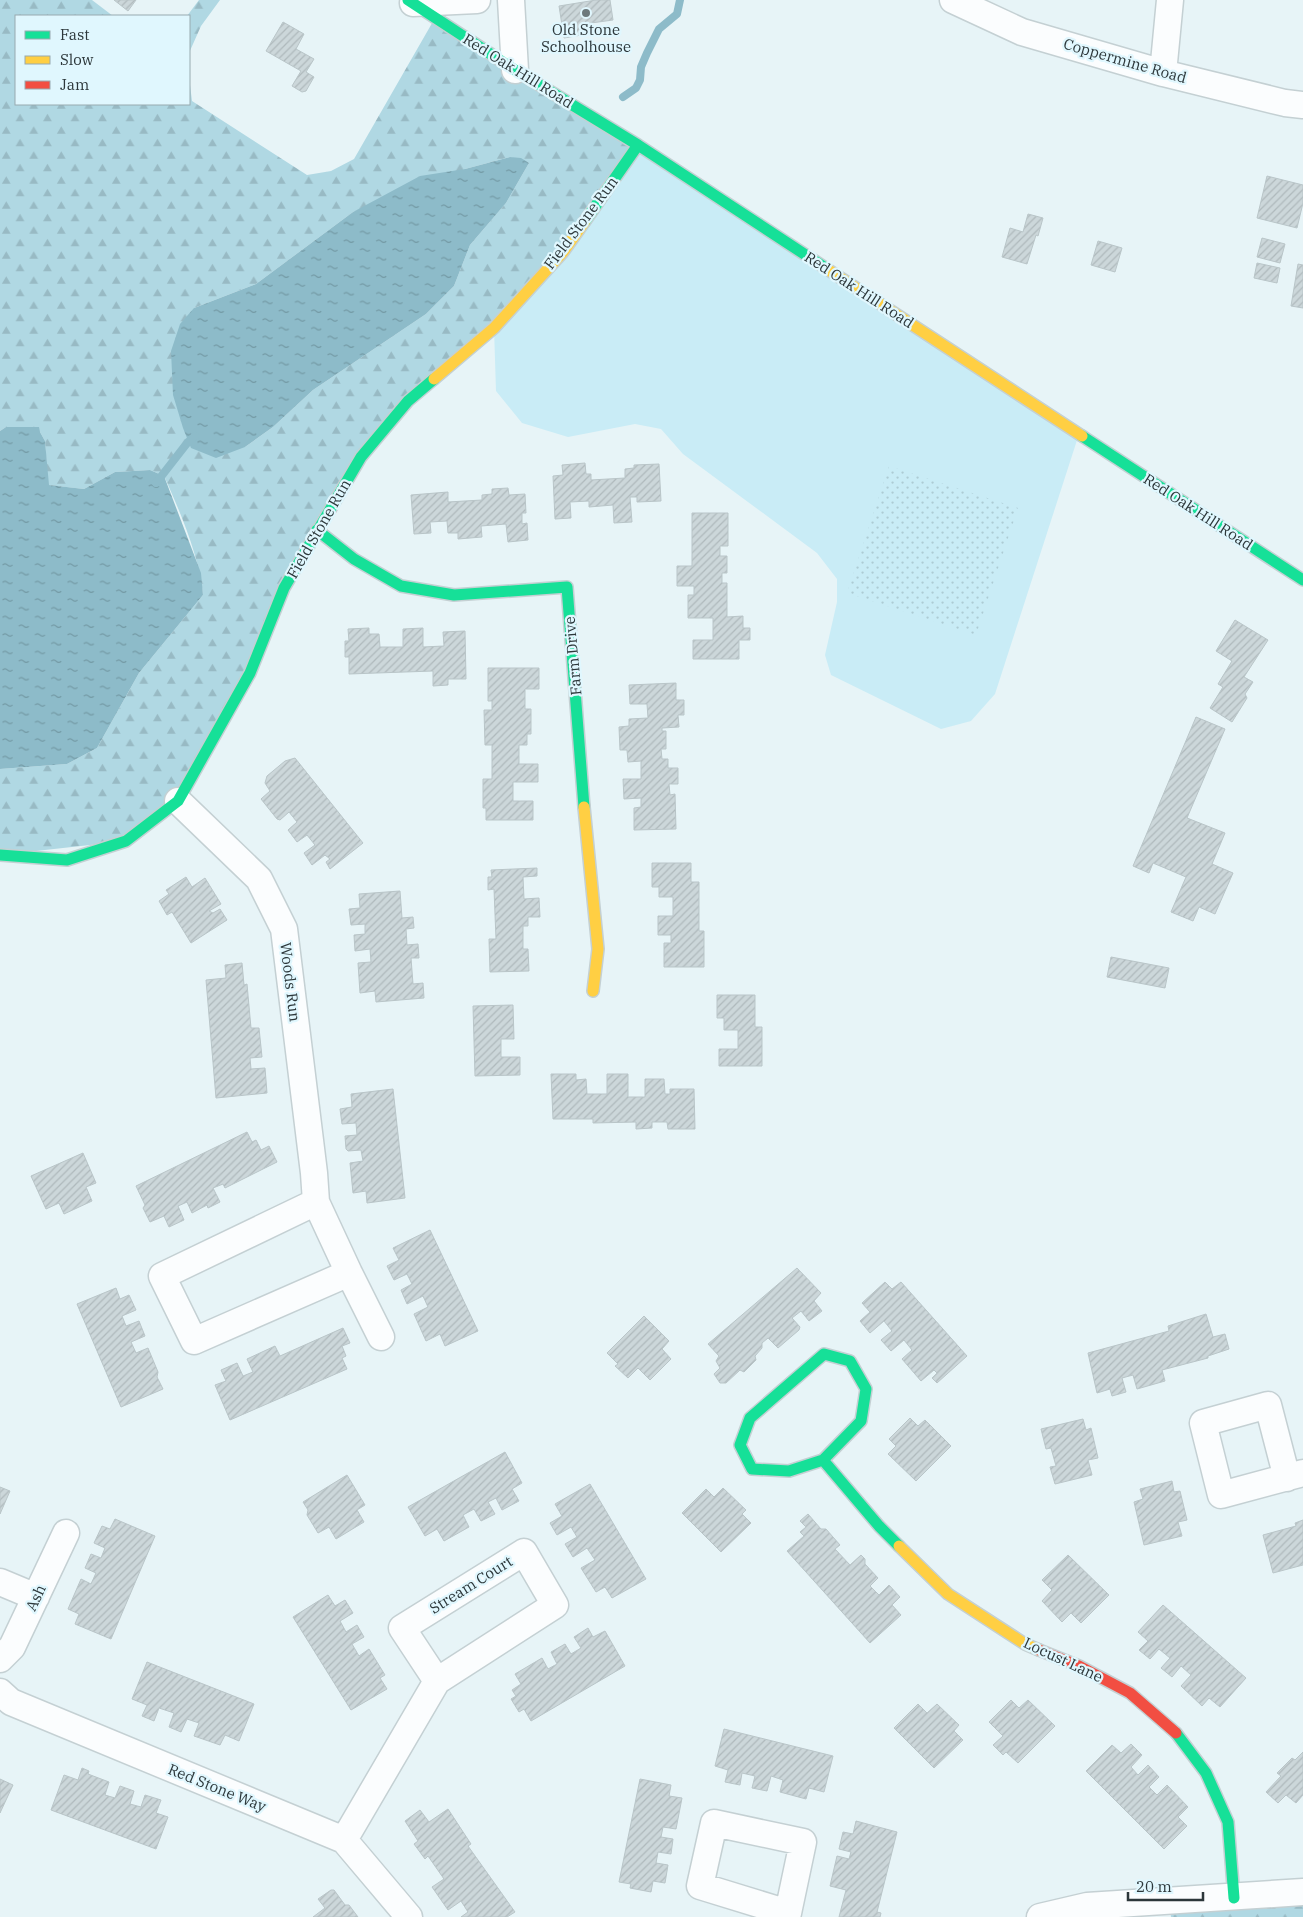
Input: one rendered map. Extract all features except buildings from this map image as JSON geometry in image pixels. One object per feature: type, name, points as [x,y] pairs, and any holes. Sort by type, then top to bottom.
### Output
[{"type":"street","points":[[410,2],[477,0]]},
{"type":"street","points":[[512,0],[515,70]]},
{"type":"street","name":"Coppermine Road","points":[[953,0],[1022,32],[1163,73],[1285,103],[1303,105]]},
{"type":"street","points":[[1163,73],[1170,0]]},
{"type":"street","name":"Red Oak Hill Road","points":[[410,2],[515,70],[638,145],[1303,580]]},
{"type":"street","name":"Field Stone Run","points":[[0,855],[67,860],[126,841],[178,800],[250,673],[284,588],[361,457],[408,401],[494,328],[563,252],[638,145]]},
{"type":"street","name":"Farm Drive","points":[[317,530],[354,559],[401,586],[454,595],[567,587],[585,822],[598,948],[593,991]]},
{"type":"street","name":"Woods Run","points":[[178,800],[258,879],[284,929],[316,1202],[348,1273],[381,1337]]},
{"type":"street","points":[[316,1202],[162,1276],[194,1340],[348,1273]]},
{"type":"street","points":[[824,1354],[850,1360],[866,1389],[862,1421],[823,1460],[789,1471],[752,1469],[740,1445],[750,1418],[824,1354]]},
{"type":"street","name":"Locust Lane","points":[[823,1460],[879,1526],[948,1594],[1025,1644],[1079,1666],[1130,1693],[1173,1728],[1206,1773],[1228,1822],[1234,1898]]},
{"type":"street","name":"Ash","points":[[0,1659],[12,1647],[66,1533]]},
{"type":"street","name":"Stream Court","points":[[344,1840],[437,1681],[555,1605],[524,1552],[402,1628],[437,1681]]},
{"type":"street","points":[[0,1582],[36,1597]]},
{"type":"street","name":"Red Stone Way","points":[[0,1692],[11,1702],[344,1840],[409,1917]]},
{"type":"street","points":[[1040,1917],[1087,1906],[1234,1898],[1303,1892]]},
{"type":"shaded area","points":[[638,145],[1079,434],[995,694],[971,721],[941,729],[831,675],[825,655],[837,602],[837,579],[817,553],[683,454],[661,429],[635,424],[568,437],[522,423],[496,391],[494,328]]},
{"type":"shaded area","points":[[889,466],[1018,508],[976,635],[847,593]]},
{"type":"green space","points":[[0,0],[92,0],[112,15],[15,15],[15,105],[190,105],[190,85],[192,101],[307,175],[331,171],[354,159],[435,18],[638,145],[563,252],[361,457],[178,801],[126,841],[0,855],[0,769],[67,764],[97,748],[139,673],[203,595],[198,565],[182,518],[164,476],[150,470],[115,472],[84,489],[48,485],[45,441],[40,432],[6,427],[0,431]],"holes":[[[510,157],[529,163],[506,203],[470,245],[454,286],[426,314],[313,390],[273,427],[245,447],[194,308],[256,284],[353,212],[465,169]]]},
{"type":"green space","points":[[199,0],[220,0],[201,26],[190,51],[190,15],[188,15]]},
{"type":"green space","points":[[1303,1892],[1303,1917],[1171,1917],[1169,1901]]},
{"type":"water","points":[[510,157],[521,158],[529,163],[506,203],[470,245],[454,286],[426,314],[313,390],[273,427],[245,447],[216,458],[191,448],[173,395],[171,351],[180,324],[194,308],[256,284],[353,212],[420,176],[465,169]]},
{"type":"water","points":[[6,427],[39,427],[45,441],[49,485],[84,489],[115,472],[150,470],[164,476],[201,573],[203,595],[139,673],[97,748],[67,764],[0,769],[0,431]]},
{"type":"waterway","points":[[623,97],[636,88],[640,80],[641,67],[647,53],[659,29],[677,14],[680,0]]},
{"type":"waterway","points":[[156,483],[188,442],[195,436]]},
{"type":"traffic: fast","points":[[408,0],[515,70],[638,145],[827,269]]},
{"type":"traffic: fast","points":[[585,221],[638,145]]},
{"type":"traffic: fast","points":[[0,855],[67,860],[126,841],[178,801],[250,673],[284,588],[361,457],[408,401],[434,379]]},
{"type":"traffic: fast","points":[[1082,436],[1303,580]]},
{"type":"traffic: fast","points":[[317,530],[354,559],[401,586],[454,595],[567,587],[584,807]]},
{"type":"traffic: fast","points":[[823,1460],[789,1471],[752,1469],[740,1445],[750,1418],[824,1354],[850,1361],[866,1389],[861,1421],[823,1460],[879,1526],[899,1546]]},
{"type":"traffic: fast","points":[[1176,1733],[1206,1773],[1228,1822],[1234,1898]]},
{"type":"traffic: slow","points":[[434,379],[494,328],[563,252],[585,221]]},
{"type":"traffic: slow","points":[[827,269],[1082,436]]},
{"type":"traffic: slow","points":[[584,807],[598,949],[593,991]]},
{"type":"traffic: slow","points":[[899,1546],[948,1594],[1025,1644],[1039,1650]]},
{"type":"traffic: jam","points":[[1039,1650],[1079,1666],[1130,1693],[1176,1733]]},
{"type":"place","name":"Old Stone Schoolhouse","points":[[586,13]]}]
